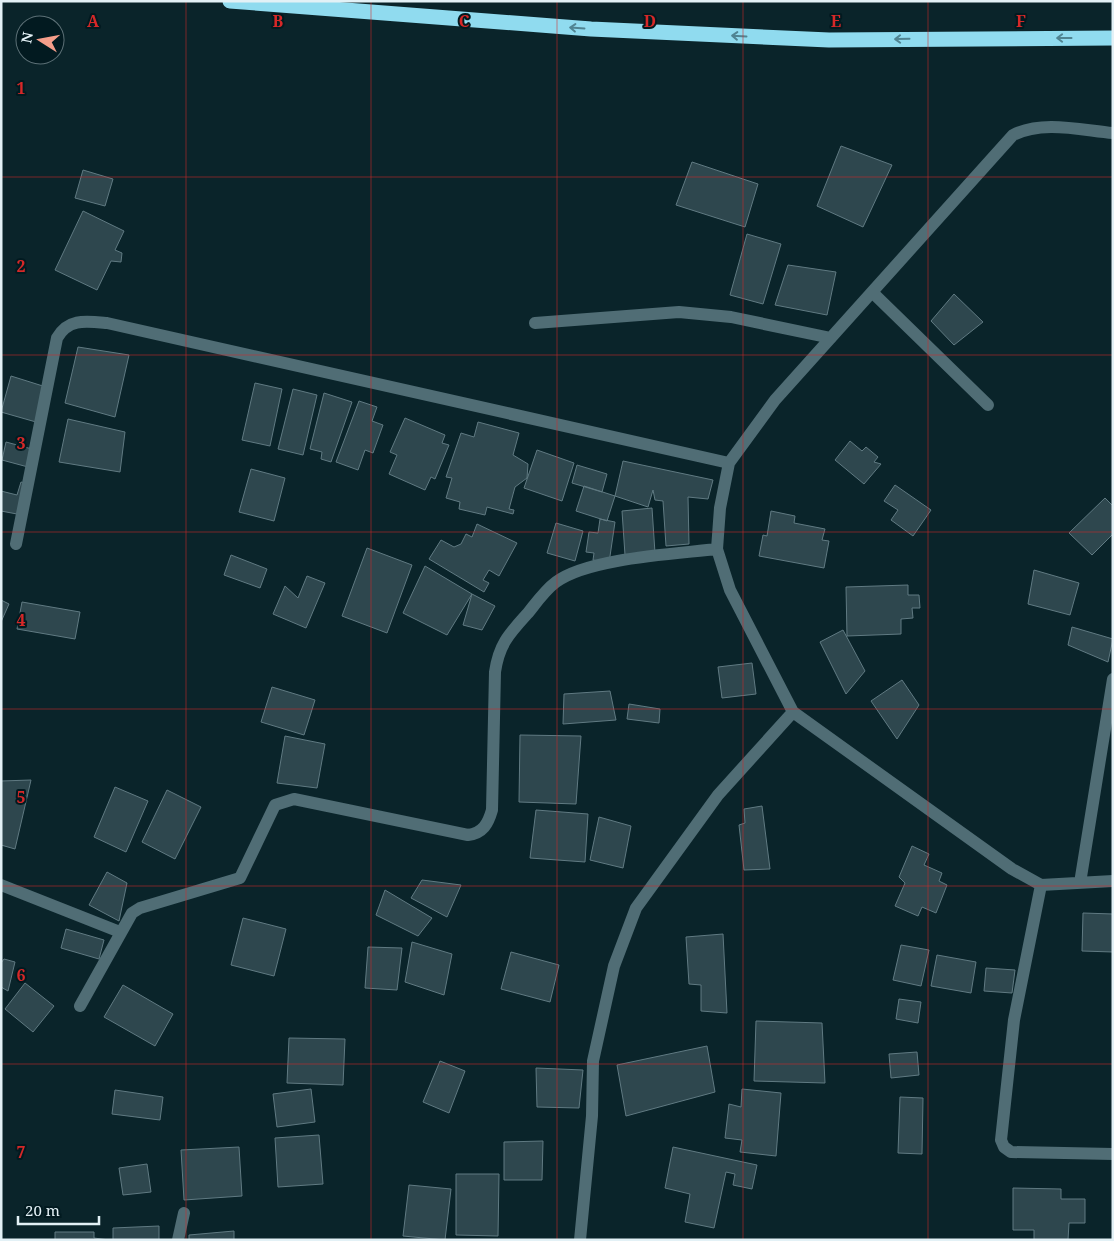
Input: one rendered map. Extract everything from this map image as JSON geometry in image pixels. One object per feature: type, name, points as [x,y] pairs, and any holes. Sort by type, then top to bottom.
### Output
[{"type":"highway","points":[[230,1],[591,29],[819,40],[1113,38]]},
{"type":"street","points":[[1113,133],[1052,127],[1026,128],[1013,135],[774,400],[730,462],[720,508],[717,549],[730,590],[793,712],[1012,869],[1041,885],[1113,881]]},
{"type":"street","points":[[872,292],[988,405]]},
{"type":"street","points":[[535,323],[679,312],[731,317],[831,338]]},
{"type":"street","points":[[16,544],[57,338],[62,329],[72,323],[87,321],[116,325],[730,462]]},
{"type":"street","points":[[80,1006],[132,913],[140,908],[240,878],[275,805],[284,801],[294,799],[468,835],[479,833],[488,823],[492,810],[495,672],[497,655],[504,639],[556,582],[574,572],[609,563],[717,549]]},
{"type":"street","points":[[1080,882],[1113,679]]},
{"type":"street","points":[[580,1240],[592,1116],[593,1061],[614,966],[636,908],[718,794],[793,712]]},
{"type":"street","points":[[1,885],[120,932]]},
{"type":"street","points":[[1041,885],[1014,1020],[1001,1140],[1004,1147],[1011,1152],[1113,1154]]},
{"type":"street","points":[[178,1240],[184,1213]]},
{"type":"building","points":[[841,146],[892,165],[863,227],[817,206]]},
{"type":"building","points":[[692,162],[758,184],[745,227],[676,205]]},
{"type":"building","points":[[83,170],[113,179],[105,206],[75,198]]},
{"type":"building","points":[[83,211],[124,231],[115,250],[122,253],[121,262],[111,261],[97,290],[55,270]]},
{"type":"building","points":[[747,234],[781,244],[763,304],[730,295]]},
{"type":"building","points":[[788,265],[836,272],[827,315],[775,305]]},
{"type":"building","points":[[954,294],[983,322],[954,345],[931,321]]},
{"type":"building","points":[[78,347],[129,355],[115,417],[65,403]]},
{"type":"building","points":[[11,376],[46,387],[36,422],[1,412]]},
{"type":"building","points":[[255,383],[282,389],[270,446],[242,440]]},
{"type":"building","points":[[293,389],[317,395],[303,455],[278,449]]},
{"type":"building","points":[[324,393],[352,402],[331,462],[321,459],[322,452],[310,449]]},
{"type":"building","points":[[359,401],[377,407],[372,421],[383,425],[373,453],[365,450],[358,470],[336,462]]},
{"type":"building","points":[[405,418],[445,435],[442,443],[449,445],[435,479],[431,477],[425,490],[389,474],[397,455],[390,452]]},
{"type":"building","points":[[68,419],[125,432],[120,472],[59,462]]},
{"type":"building","points":[[478,422],[519,433],[513,455],[528,464],[527,478],[515,487],[509,509],[514,510],[513,514],[487,507],[485,515],[459,509],[460,502],[446,498],[452,478],[446,477],[461,433],[474,437]]},
{"type":"building","points":[[850,441],[862,451],[866,447],[878,457],[874,462],[881,464],[864,484],[835,460]]},
{"type":"building","points":[[6,442],[32,449],[28,467],[2,460]]},
{"type":"building","points":[[537,450],[574,463],[562,501],[524,488]]},
{"type":"building","points":[[623,461],[713,480],[708,499],[688,497],[689,544],[666,546],[663,501],[655,500],[653,490],[648,507],[615,496]]},
{"type":"building","points":[[577,465],[607,474],[602,492],[572,483]]},
{"type":"building","points":[[251,469],[285,478],[274,521],[239,512]]},
{"type":"building","points":[[21,482],[25,483],[17,514],[1,511],[1,491],[17,495]]},
{"type":"building","points":[[895,485],[931,510],[913,536],[891,520],[898,510],[884,501]]},
{"type":"building","points":[[584,486],[615,496],[607,521],[576,511]]},
{"type":"building","points":[[1105,498],[1113,506],[1113,534],[1092,555],[1069,533]]},
{"type":"building","points":[[652,508],[655,553],[625,555],[622,511]]},
{"type":"building","points":[[771,511],[795,516],[794,523],[825,529],[822,540],[829,541],[824,568],[759,556],[763,535],[767,536]]},
{"type":"building","points":[[600,519],[615,522],[609,563],[593,560],[594,553],[586,552],[589,532],[598,533]]},
{"type":"building","points":[[556,523],[583,531],[575,561],[547,553]]},
{"type":"building","points":[[477,524],[517,543],[499,576],[489,570],[483,580],[489,583],[484,592],[429,559],[441,540],[454,547],[461,544],[466,534],[472,537]]},
{"type":"building","points":[[367,548],[412,565],[387,633],[342,616]]},
{"type":"building","points":[[231,555],[267,569],[260,588],[224,575]]},
{"type":"building","points":[[425,566],[472,594],[447,635],[403,613]]},
{"type":"building","points":[[1034,570],[1079,583],[1070,615],[1028,604]]},
{"type":"building","points":[[307,576],[325,583],[306,628],[273,614],[285,586],[298,598]]},
{"type":"building","points":[[908,585],[908,595],[919,595],[920,608],[912,608],[913,618],[901,619],[901,634],[847,636],[846,587]]},
{"type":"building","points":[[472,594],[495,606],[482,630],[463,625]]},
{"type":"building","points":[[1,600],[9,604],[1,622]]},
{"type":"building","points":[[22,602],[80,612],[75,639],[17,629]]},
{"type":"building","points":[[1072,627],[1113,639],[1108,662],[1068,645]]},
{"type":"building","points":[[843,630],[865,671],[846,694],[820,642]]},
{"type":"building","points":[[752,663],[756,694],[722,698],[718,667]]},
{"type":"building","points":[[902,680],[919,705],[897,739],[871,701]]},
{"type":"building","points":[[272,687],[315,700],[304,735],[261,722]]},
{"type":"building","points":[[610,691],[616,720],[563,724],[564,694]]},
{"type":"building","points":[[629,704],[660,709],[659,723],[627,719]]},
{"type":"building","points":[[520,735],[581,736],[576,804],[519,802]]},
{"type":"building","points":[[285,736],[325,744],[317,788],[277,783]]},
{"type":"building","points":[[31,780],[15,849],[1,845],[1,781]]},
{"type":"building","points":[[115,787],[148,801],[126,852],[94,837]]},
{"type":"building","points":[[167,790],[201,807],[175,859],[142,842]]},
{"type":"building","points":[[762,806],[770,869],[744,870],[739,825],[745,823],[744,809]]},
{"type":"building","points":[[536,810],[588,814],[585,862],[530,858]]},
{"type":"building","points":[[599,817],[631,826],[623,868],[590,860]]},
{"type":"building","points":[[912,846],[929,854],[924,865],[942,873],[939,881],[947,885],[936,913],[922,907],[918,916],[895,906],[905,883],[899,877]]},
{"type":"building","points":[[107,872],[127,883],[119,921],[89,905]]},
{"type":"building","points":[[422,880],[461,885],[447,917],[411,898]]},
{"type":"building","points":[[385,890],[432,918],[418,936],[376,915]]},
{"type":"building","points":[[1083,913],[1113,914],[1113,952],[1082,951]]},
{"type":"building","points":[[243,918],[286,929],[274,976],[231,965]]},
{"type":"building","points":[[66,929],[104,940],[99,959],[61,948]]},
{"type":"building","points":[[723,934],[727,1013],[701,1011],[701,985],[689,984],[686,937]]},
{"type":"building","points":[[412,942],[452,954],[444,995],[405,982]]},
{"type":"building","points":[[901,945],[929,950],[921,986],[893,980]]},
{"type":"building","points":[[368,947],[402,948],[397,990],[365,988]]},
{"type":"building","points":[[511,952],[559,965],[550,1002],[501,989]]},
{"type":"building","points":[[937,955],[976,962],[971,993],[931,986]]},
{"type":"building","points":[[4,959],[15,962],[8,991],[1,987],[1,963]]},
{"type":"building","points":[[986,968],[1015,970],[1012,993],[984,991]]},
{"type":"building","points":[[25,983],[54,1006],[33,1032],[5,1009]]},
{"type":"building","points":[[123,985],[173,1014],[155,1046],[104,1017]]},
{"type":"building","points":[[899,999],[921,1002],[918,1023],[896,1019]]},
{"type":"building","points":[[756,1021],[822,1023],[825,1083],[754,1081]]},
{"type":"building","points":[[289,1038],[345,1039],[343,1085],[287,1083]]},
{"type":"building","points":[[707,1046],[715,1092],[626,1116],[617,1065]]},
{"type":"building","points":[[917,1052],[919,1075],[891,1078],[889,1054]]},
{"type":"building","points":[[440,1061],[465,1071],[449,1113],[423,1102]]},
{"type":"building","points":[[536,1068],[583,1070],[579,1108],[537,1107]]},
{"type":"building","points":[[311,1089],[315,1122],[277,1127],[273,1094]]},
{"type":"building","points":[[742,1089],[781,1093],[776,1156],[740,1152],[742,1140],[725,1138],[729,1104],[741,1107]]},
{"type":"building","points":[[115,1090],[163,1097],[160,1120],[112,1114]]},
{"type":"building","points":[[900,1097],[923,1098],[922,1154],[898,1153]]},
{"type":"building","points":[[319,1135],[323,1184],[278,1187],[275,1138]]},
{"type":"building","points":[[543,1141],[542,1180],[504,1180],[504,1142]]},
{"type":"building","points":[[239,1147],[242,1196],[184,1200],[181,1150]]},
{"type":"building","points":[[673,1147],[757,1165],[752,1189],[733,1185],[735,1174],[726,1172],[714,1228],[685,1222],[690,1194],[665,1188]]},
{"type":"building","points":[[147,1164],[151,1192],[123,1195],[119,1168]]},
{"type":"building","points":[[456,1174],[499,1174],[498,1236],[456,1235]]},
{"type":"building","points":[[409,1185],[451,1189],[445,1240],[403,1236]]},
{"type":"building","points":[[1013,1188],[1061,1189],[1061,1199],[1085,1199],[1085,1223],[1069,1223],[1068,1240],[1034,1240],[1034,1230],[1013,1230]]},
{"type":"building","points":[[159,1226],[159,1240],[113,1240],[113,1228]]},
{"type":"building","points":[[234,1231],[234,1240],[189,1240],[189,1235]]},
{"type":"building","points":[[55,1232],[94,1232],[94,1238],[109,1240],[55,1240]]}]
